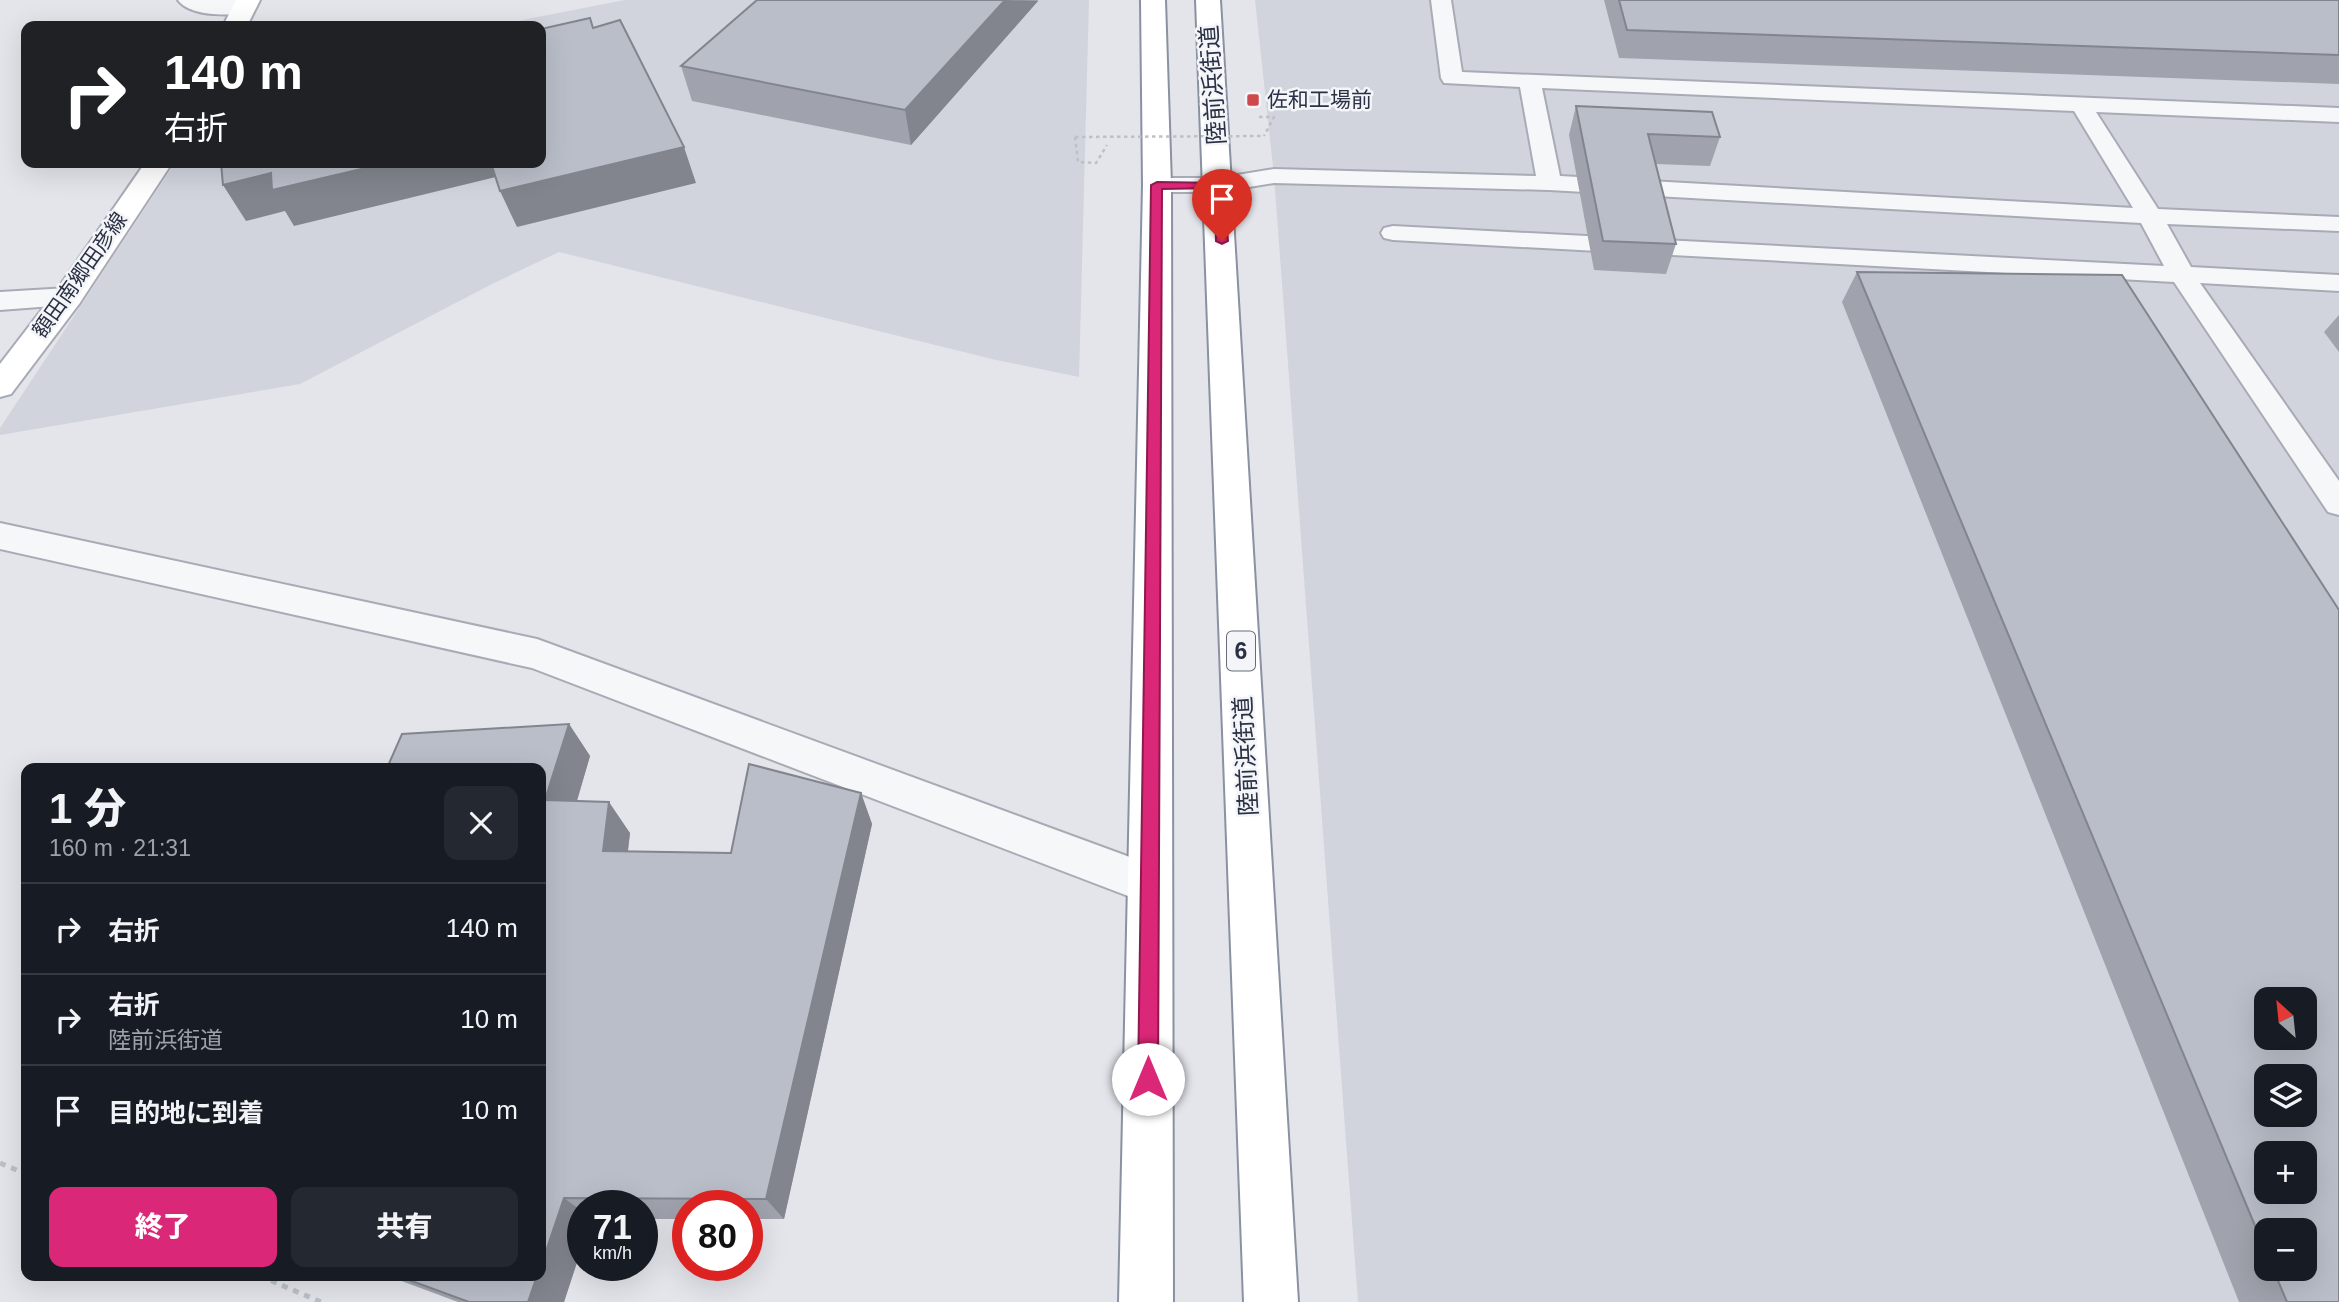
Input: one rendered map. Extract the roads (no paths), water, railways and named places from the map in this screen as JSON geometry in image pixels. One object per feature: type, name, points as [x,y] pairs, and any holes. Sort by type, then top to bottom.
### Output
[{"type":"main road","points":[[1146,1302],[1157,185],[1153,0]]},
{"type":"main road","name":"陸前浜街道","points":[[1208,0],[1271,1302]]},
{"type":"main road","name":"額田南郷田彦線","points":[[0,386],[68,297],[155,168]]},
{"type":"street","points":[[190,0],[203,5],[243,11]]},
{"type":"street","points":[[0,300],[68,297]]},
{"type":"street","points":[[0,536],[537,654],[1149,884]]},
{"type":"lane","points":[[1441,0],[1452,78],[2339,115]]},
{"type":"lane","points":[[1530,82],[1549,183]]},
{"type":"lane","points":[[2080,103],[2150,216],[2183,277],[2339,504]]},
{"type":"lane","points":[[1157,185],[1219,185],[1274,176],[1549,183],[2339,224]]},
{"type":"lane","points":[[1393,233],[2183,277],[2339,283]]},
{"type":"place","name":"佐和工場前","points":[[1253,100]]}]
